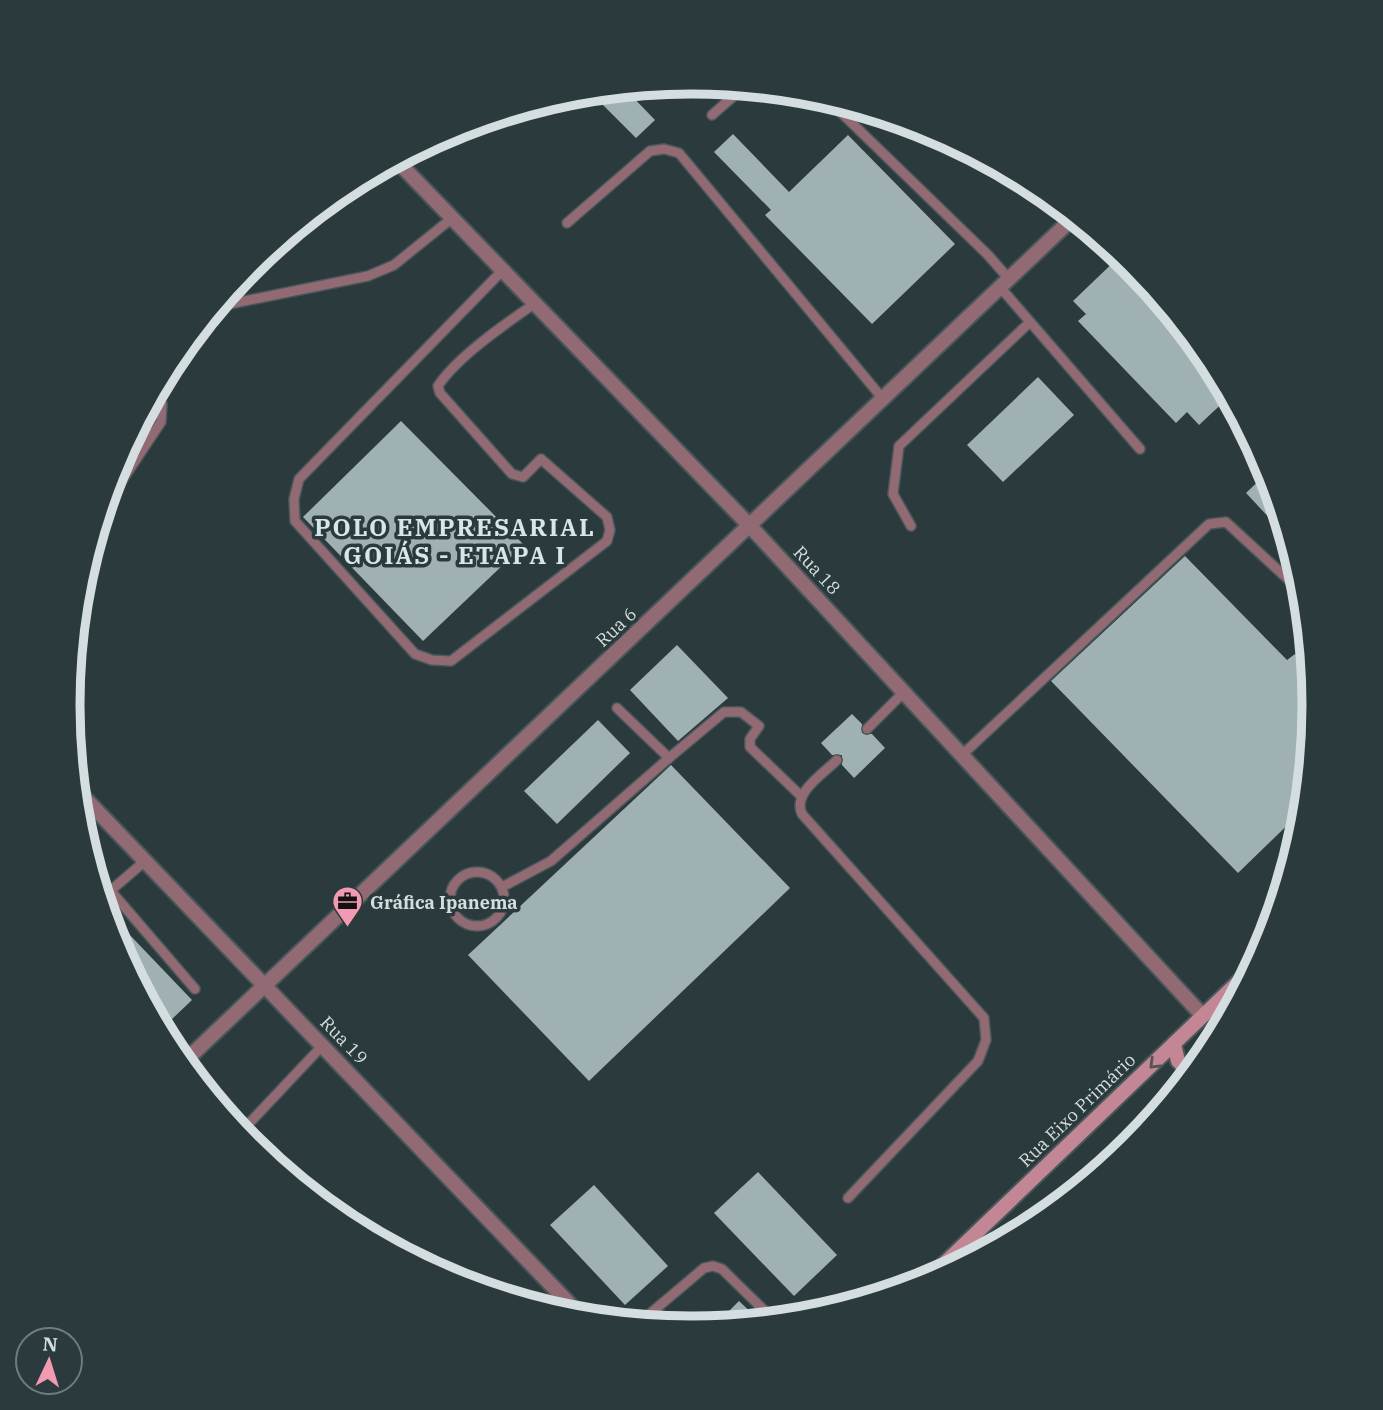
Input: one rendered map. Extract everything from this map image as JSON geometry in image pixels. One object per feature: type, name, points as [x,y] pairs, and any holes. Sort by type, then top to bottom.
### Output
[{"type":"street","name":"Rua 18","points":[[402,167],[501,272],[750,526],[1202,1015]]},
{"type":"street","name":"Rua 6","points":[[191,1055],[1067,224]]},
{"type":"street","name":"Rua 19","points":[[89,802],[569,1303]]},
{"type":"street","name":"Rua Eixo Primário","points":[[950,1258],[1202,1015],[1230,993]]},
{"type":"street","points":[[1174,1044],[1178,1061],[1184,1067]]},
{"type":"lane","points":[[712,116],[735,95]]},
{"type":"lane","points":[[842,113],[988,255],[1030,322],[1140,449]]},
{"type":"lane","points":[[567,223],[650,151],[664,149],[679,153],[883,399]]},
{"type":"lane","points":[[231,304],[368,276],[394,265],[450,219]]},
{"type":"lane","points":[[501,272],[299,479],[294,499],[295,521],[415,654],[432,660],[451,661],[607,541],[610,530],[607,517],[597,508],[541,459],[523,477],[512,474],[440,393],[438,386],[455,366],[498,329],[534,304]]},
{"type":"lane","points":[[911,526],[893,494],[899,446],[1030,322]]},
{"type":"lane","points":[[125,475],[161,422],[160,402]]},
{"type":"lane","points":[[962,755],[1209,524],[1226,522],[1290,581]]},
{"type":"lane","points":[[867,729],[904,692]]},
{"type":"lane","points":[[617,708],[669,758]]},
{"type":"lane","points":[[502,887],[551,861],[724,712],[741,712],[759,726],[750,739],[750,747],[801,796]]},
{"type":"lane","points":[[837,760],[801,796],[798,806],[802,814],[984,1018],[986,1040],[978,1062],[848,1198]]},
{"type":"lane","points":[[145,861],[110,890],[195,989]]},
{"type":"lane","points":[[465,874],[491,874],[502,887],[505,903],[502,911],[489,923],[472,926],[464,923],[453,910],[450,894],[453,886],[465,874]]},
{"type":"lane","points":[[248,1125],[323,1045]]},
{"type":"lane","points":[[649,1315],[704,1268],[713,1265],[723,1269],[766,1312]]},
{"type":"building","points":[[633,97],[655,120],[636,138],[599,101]]},
{"type":"building","points":[[733,134],[789,192],[848,135],[955,244],[872,324],[765,215],[771,210],[714,152]]},
{"type":"building","points":[[1113,263],[1151,302],[1176,333],[1223,403],[1199,425],[1187,412],[1176,423],[1078,321],[1086,314],[1073,301]]},
{"type":"building","points":[[1038,377],[1074,415],[1003,482],[967,445]]},
{"type":"building","points":[[401,421],[524,545],[423,641],[303,517]]},
{"type":"building","points":[[1259,480],[1275,524],[1246,493]]},
{"type":"building","points":[[1185,556],[1287,660],[1295,654],[1300,660],[1301,745],[1291,821],[1238,873],[1051,681]]},
{"type":"building","points":[[677,645],[728,698],[678,741],[630,690]]},
{"type":"building","points":[[852,714],[862,724],[862,733],[872,734],[885,748],[854,778],[842,765],[842,755],[832,755],[821,743]]},
{"type":"building","points":[[598,720],[630,753],[557,824],[524,791]]},
{"type":"building","points":[[671,765],[790,888],[589,1081],[468,955]]},
{"type":"building","points":[[123,928],[192,1000],[171,1020],[162,1010]]},
{"type":"building","points":[[758,1172],[837,1255],[794,1296],[714,1213]]},
{"type":"building","points":[[594,1185],[668,1266],[625,1305],[550,1225]]},
{"type":"building","points":[[739,1301],[752,1313],[731,1315],[725,1315]]},
{"type":"place","name":"Gráfica Ipanema","points":[[347,929]]},
{"type":"district","name":"POLO EMPRESARIAL GOIÁS - ETAPA I","points":[[455,541]]}]
